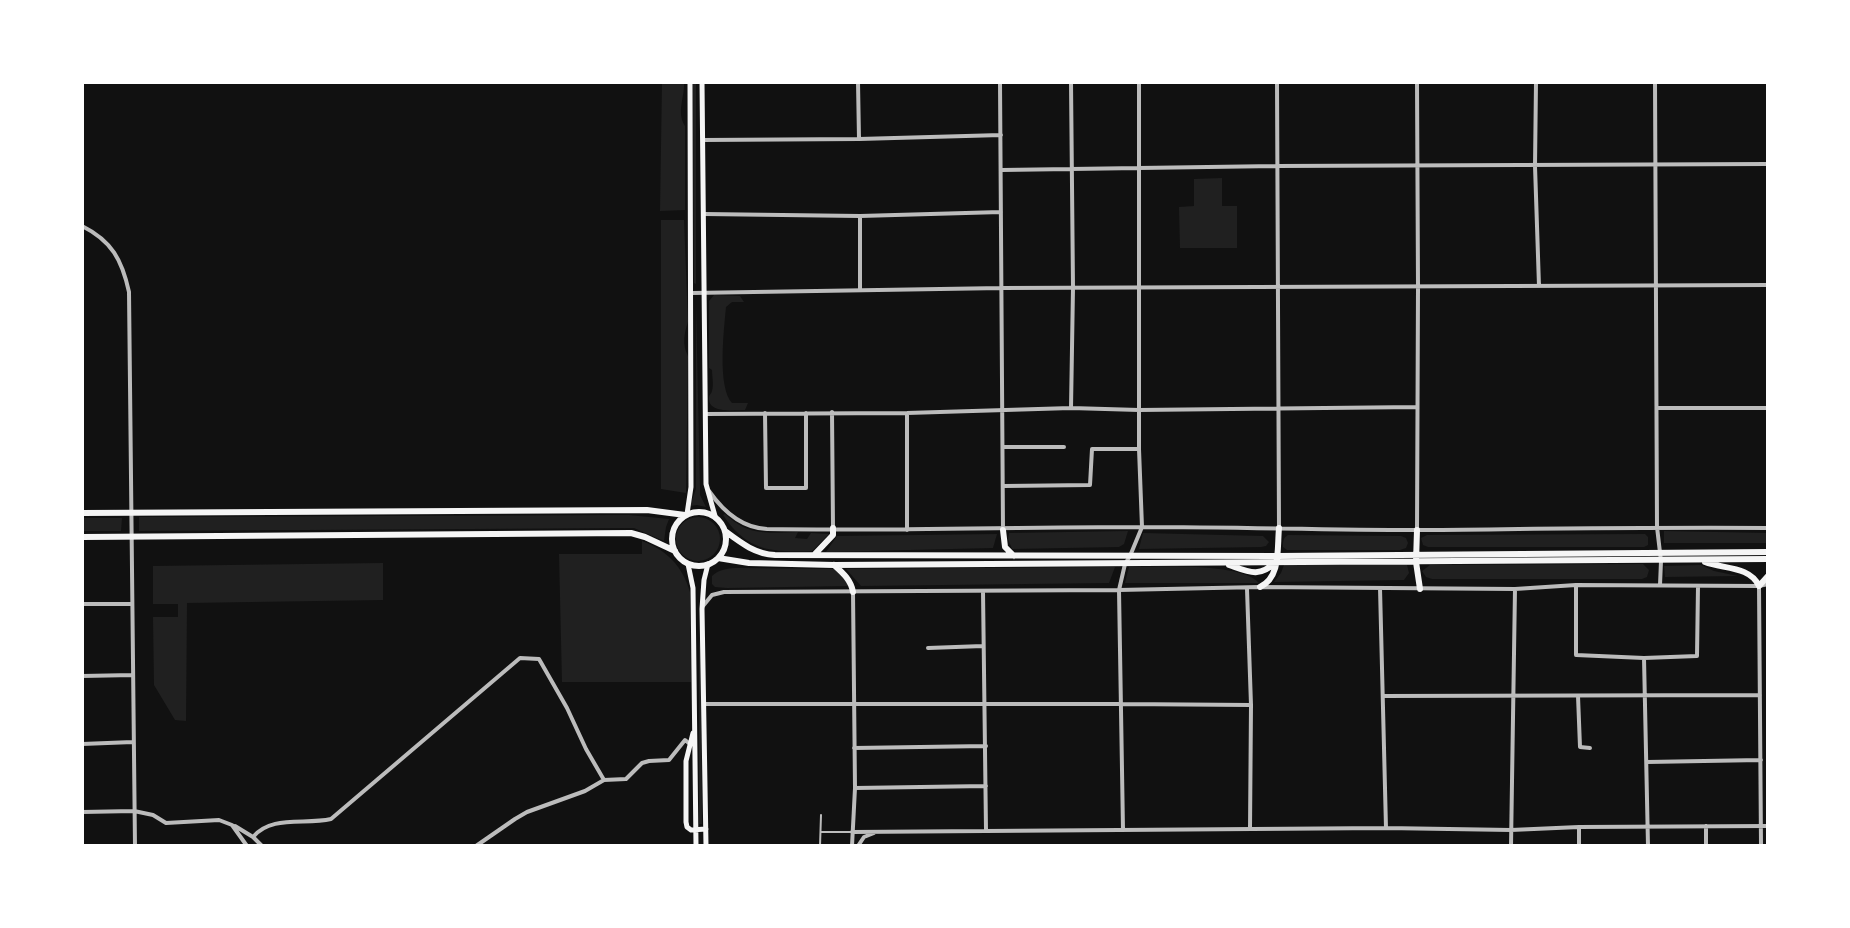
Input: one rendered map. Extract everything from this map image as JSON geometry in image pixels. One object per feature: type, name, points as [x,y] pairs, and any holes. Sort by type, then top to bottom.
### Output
[{"type":"main road","points":[[675,551],[672,544],[674,527],[686,514],[691,487],[690,82]]},
{"type":"main road","points":[[688,564],[708,564],[718,558],[726,545],[725,531],[715,516],[706,484],[702,82]]},
{"type":"main road","points":[[82,513],[647,510],[686,514],[700,511],[715,516]]},
{"type":"main road","points":[[814,555],[833,535],[833,528]]},
{"type":"main road","points":[[1260,587],[1272,580],[1275,572],[1279,528]]},
{"type":"main road","points":[[1003,530],[1005,547],[1014,556]]},
{"type":"main road","points":[[1417,530],[1416,558],[1420,589]]},
{"type":"main road","points":[[725,531],[743,545],[764,555],[1276,559],[1660,557],[1768,552]]},
{"type":"main road","points":[[82,537],[631,533],[675,551],[688,564],[693,588],[696,846]]},
{"type":"main road","points":[[1660,557],[1768,559]]},
{"type":"main road","points":[[718,558],[749,563],[834,565],[1224,563],[1276,559]]},
{"type":"main road","points":[[1702,560],[1745,572],[1756,579],[1759,586],[1768,576]]},
{"type":"main road","points":[[706,846],[702,609],[708,564]]},
{"type":"main road","points":[[834,565],[847,577],[853,592]]},
{"type":"main road","points":[[696,724],[686,761],[686,822],[689,829],[706,829]]},
{"type":"street","points":[[858,82],[859,139]]},
{"type":"street","points":[[1000,82],[1003,530]]},
{"type":"street","points":[[1071,82],[1071,408]]},
{"type":"street","points":[[1123,830],[1119,590],[1125,564],[1142,527],[1139,449],[1139,82]]},
{"type":"street","points":[[1277,82],[1279,528]]},
{"type":"street","points":[[1417,82],[1417,530]]},
{"type":"street","points":[[1536,82],[1539,286]]},
{"type":"street","points":[[1655,82],[1657,527],[1660,585]]},
{"type":"street","points":[[703,140],[1001,135]]},
{"type":"street","points":[[1002,170],[1768,164]]},
{"type":"street","points":[[704,214],[860,216],[1001,212]]},
{"type":"street","points":[[860,216],[860,290]]},
{"type":"street","points":[[82,226],[97,233],[114,251],[121,262],[129,292],[135,846]]},
{"type":"street","points":[[692,293],[1002,288],[1768,285]]},
{"type":"street","points":[[705,414],[1071,408],[1417,407]]},
{"type":"street","points":[[1657,408],[1768,408]]},
{"type":"street","points":[[832,412],[833,528]]},
{"type":"street","points":[[765,413],[766,488],[806,488],[806,413]]},
{"type":"street","points":[[907,413],[907,530]]},
{"type":"street","points":[[1003,447],[1064,447]]},
{"type":"street","points":[[1003,486],[1090,485],[1092,449],[1139,449]]},
{"type":"street","points":[[706,484],[727,512],[758,529],[1768,528]]},
{"type":"street","points":[[702,609],[708,599],[718,592],[1260,587],[1515,589],[1576,585],[1768,584]]},
{"type":"street","points":[[1576,585],[1576,655],[1644,658],[1697,656],[1698,585]]},
{"type":"street","points":[[1759,586],[1761,846]]},
{"type":"street","points":[[1380,588],[1386,828]]},
{"type":"street","points":[[1247,589],[1251,705],[1250,829]]},
{"type":"street","points":[[1511,846],[1515,589]]},
{"type":"street","points":[[983,591],[986,830]]},
{"type":"street","points":[[852,846],[855,788],[853,592]]},
{"type":"street","points":[[82,604],[132,604]]},
{"type":"street","points":[[928,648],[983,646]]},
{"type":"street","points":[[253,837],[260,829],[274,823],[331,819],[520,658],[539,659],[604,780]]},
{"type":"street","points":[[1644,658],[1648,846]]},
{"type":"street","points":[[82,676],[133,675]]},
{"type":"street","points":[[1383,696],[1760,695]]},
{"type":"street","points":[[1578,696],[1580,747],[1590,748]]},
{"type":"street","points":[[705,704],[1251,705]]},
{"type":"street","points":[[476,846],[527,812],[585,791],[604,780],[626,779],[642,763],[669,760],[685,740],[690,744]]},
{"type":"street","points":[[82,744],[133,742]]},
{"type":"street","points":[[854,748],[986,746]]},
{"type":"street","points":[[1647,762],[1761,760]]},
{"type":"street","points":[[855,788],[986,786]]},
{"type":"street","points":[[82,812],[134,811],[153,815],[166,823],[219,820],[253,837],[262,846]]},
{"type":"street","points":[[232,825],[247,846]]},
{"type":"street","points":[[1706,826],[1706,846]]},
{"type":"street","points":[[852,832],[1768,826]]},
{"type":"street","points":[[1579,827],[1579,846]]},
{"type":"street","points":[[858,846],[864,837],[881,831]]},
{"type":"lane","points":[[820,846],[821,815]]},
{"type":"lane","points":[[821,832],[852,832]]},
{"type":"shaded area","points":[[662,82],[684,82],[681,110],[685,126],[685,210],[660,211]]},
{"type":"shaded area","points":[[693,82],[696,82],[696,284],[694,283]]},
{"type":"shaded area","points":[[1222,178],[1222,206],[1237,206],[1237,248],[1180,248],[1179,207],[1194,206],[1194,179]]},
{"type":"shaded area","points":[[661,220],[684,220],[688,322],[684,339],[688,356],[686,493],[661,489]]},
{"type":"shaded area","points":[[714,295],[740,296],[744,302],[732,302],[726,307],[723,357],[727,395],[732,403],[748,403],[745,410],[717,409],[710,402],[713,383],[709,368],[709,301]]},
{"type":"shaded area","points":[[696,304],[700,495],[706,507],[690,506],[696,489]]},
{"type":"shaded area","points":[[725,514],[758,532],[798,532],[795,538],[807,539],[811,533],[829,534],[812,551],[772,550],[751,543],[732,527]]},
{"type":"shaded area","points":[[629,515],[669,519],[664,541],[634,528],[139,531],[139,517]]},
{"type":"shaded area","points":[[698,517],[714,523],[720,539],[714,555],[698,561],[682,555],[676,539],[682,523]]},
{"type":"shaded area","points":[[82,518],[122,518],[121,531],[82,531]]},
{"type":"shaded area","points":[[1128,531],[1124,544],[1119,547],[1012,549],[1008,539],[1009,533]]},
{"type":"shaded area","points":[[1664,531],[1768,533],[1768,543],[1664,543]]},
{"type":"shaded area","points":[[1143,533],[1263,536],[1269,542],[1261,547],[1139,549]]},
{"type":"shaded area","points":[[997,534],[993,548],[826,552],[837,536]]},
{"type":"shaded area","points":[[1645,534],[1648,545],[1644,547],[1428,547],[1423,545],[1421,538],[1427,535]]},
{"type":"shaded area","points":[[1288,535],[1401,536],[1408,543],[1406,548],[1400,550],[1287,550],[1283,543]]},
{"type":"shaded area","points":[[642,541],[673,560],[687,583],[690,592],[691,682],[562,682],[559,554],[642,554]]},
{"type":"shaded area","points":[[383,563],[383,600],[187,603],[186,721],[175,720],[154,685],[153,617],[178,617],[178,604],[153,604],[153,566]]},
{"type":"shaded area","points":[[1643,564],[1649,570],[1647,577],[1642,579],[1432,579],[1422,571],[1430,565]]},
{"type":"shaded area","points":[[1284,565],[1407,565],[1409,573],[1404,580],[1274,582]]},
{"type":"shaded area","points":[[1701,565],[1738,576],[1665,577],[1664,566]]},
{"type":"shaded area","points":[[1115,567],[1109,583],[861,586],[846,569]]},
{"type":"shaded area","points":[[1129,567],[1218,569],[1249,576],[1259,583],[1125,583]]},
{"type":"shaded area","points":[[739,568],[834,569],[840,572],[849,586],[727,588],[712,584],[712,576],[718,572]]},
{"type":"shaded area","points":[[699,633],[701,661],[702,824],[699,824]]}]
